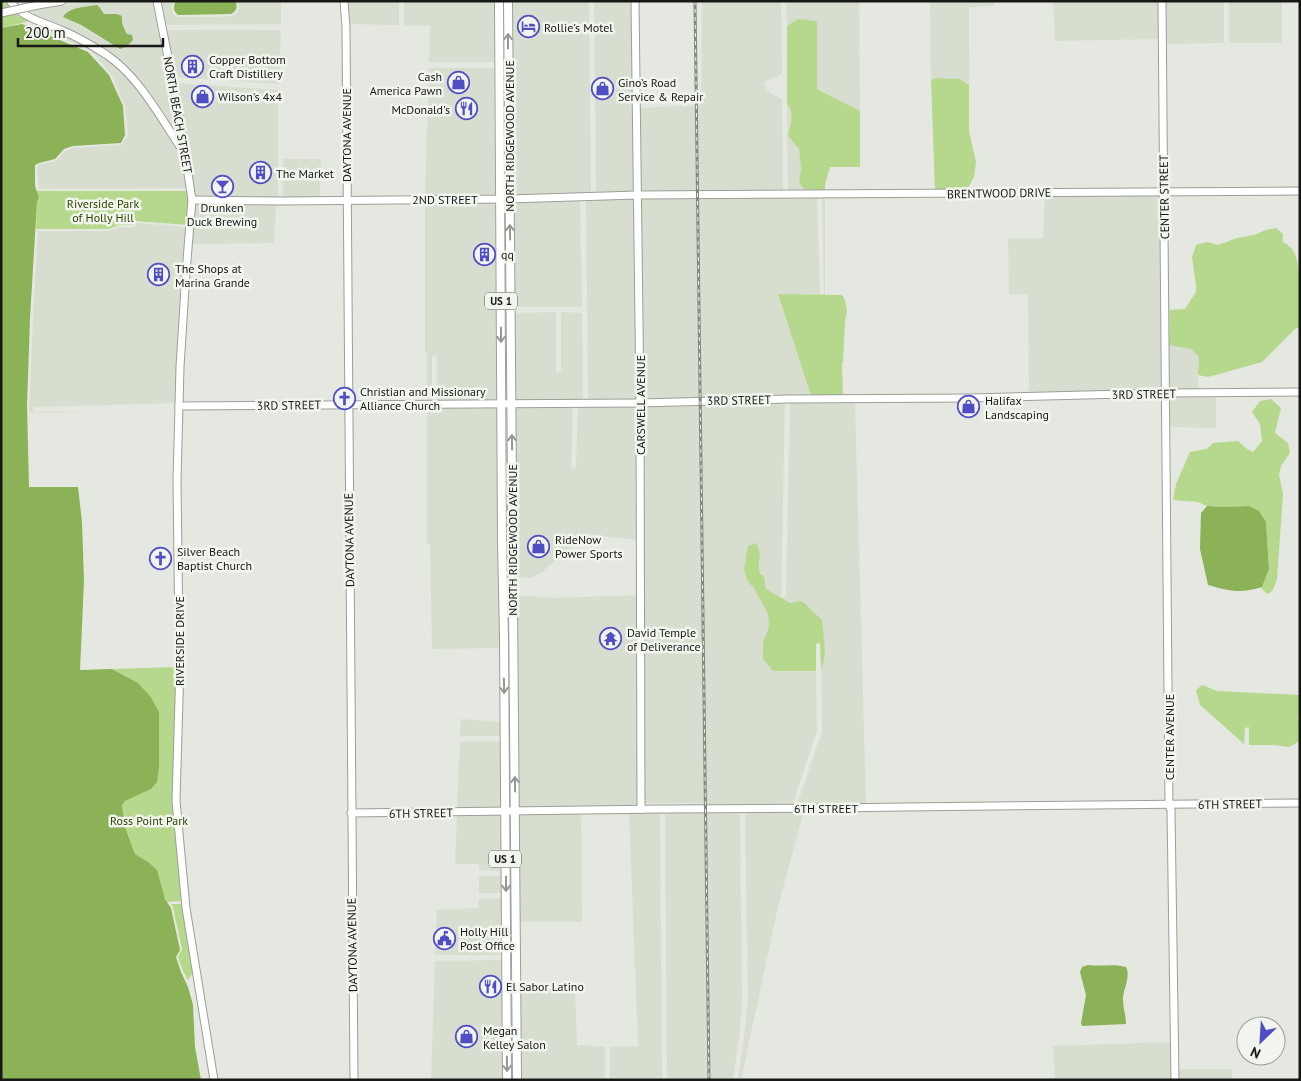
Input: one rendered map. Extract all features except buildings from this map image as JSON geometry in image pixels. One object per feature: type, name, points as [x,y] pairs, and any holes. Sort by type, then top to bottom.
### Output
[{"type":"main road","name":"NORTH RIDGEWOOD AVENUE","points":[[499,1],[507,1080]]},
{"type":"main road","name":"NORTH RIDGEWOOD AVENUE","points":[[508,1],[517,1080]]},
{"type":"main road","points":[[504,638],[513,650]]},
{"type":"main road","points":[[504,650],[514,666]]},
{"type":"main road","points":[[506,958],[516,972]]},
{"type":"street","points":[[10,1],[21,12],[86,42],[120,66],[143,91],[184,153]]},
{"type":"street","points":[[1,14],[62,1]]},
{"type":"street","name":"NORTH BEACH STREET","points":[[157,1],[178,108],[192,200]]},
{"type":"street","name":"DAYTONA AVENUE","points":[[344,1],[346,27],[354,1080]]},
{"type":"street","name":"CARSWELL AVENUE","points":[[635,1],[640,403],[641,809]]},
{"type":"street","name":"CENTER STREET","points":[[1162,1],[1165,393]]},
{"type":"street","name":"BRENTWOOD DRIVE","points":[[698,196],[1300,191]]},
{"type":"street","name":"2ND STREET","points":[[192,200],[280,201],[510,199],[637,195],[698,196]]},
{"type":"street","name":"RIVERSIDE DRIVE","points":[[192,200],[184,296],[177,480],[180,665],[176,801],[186,908],[214,1080]]},
{"type":"street","name":"3RD STREET","points":[[179,406],[640,403],[781,399],[980,398],[1165,393],[1300,392]]},
{"type":"street","name":"CENTER AVENUE","points":[[1165,393],[1174,1080]]},
{"type":"street","name":"6TH STREET","points":[[351,813],[1300,803]]},
{"type":"shaded area","points":[[96,1],[155,1],[169,82],[176,109],[180,142],[135,77],[66,29],[33,14],[33,10]],"holes":[[[100,8],[104,14],[117,14],[122,20],[127,34],[111,44],[68,19]]]},
{"type":"shaded area","points":[[160,1],[173,1],[173,14],[177,17],[219,17],[236,14],[239,9],[238,1],[281,1],[281,24],[164,25]]},
{"type":"shaded area","points":[[176,1],[236,1],[236,7],[231,14],[178,15],[174,8]]},
{"type":"shaded area","points":[[347,1],[399,1],[399,25],[348,24]]},
{"type":"shaded area","points":[[404,1],[494,1],[494,62],[429,62],[430,26],[404,25]]},
{"type":"shaded area","points":[[512,1],[589,1],[591,193],[512,196]]},
{"type":"shaded area","points":[[594,1],[632,1],[634,193],[596,193]]},
{"type":"shaded area","points":[[702,1],[781,1],[782,74],[764,82],[766,89],[782,99],[783,192],[639,193],[638,108],[701,105]]},
{"type":"shaded area","points":[[786,1],[859,1],[860,111],[817,89],[817,21],[798,19],[787,26]]},
{"type":"shaded area","points":[[930,1],[994,1],[994,6],[969,7],[969,85],[960,79],[936,78],[931,80]]},
{"type":"shaded area","points":[[1053,1],[1160,1],[1160,39],[1055,41]]},
{"type":"shaded area","points":[[1165,1],[1224,1],[1224,43],[1165,44]]},
{"type":"shaded area","points":[[1229,1],[1282,1],[1282,43],[1229,43]]},
{"type":"shaded area","points":[[97,5],[104,14],[122,16],[125,30],[127,34],[132,35],[133,40],[126,47],[120,49],[81,25],[63,17],[73,9]]},
{"type":"shaded area","points":[[34,21],[64,34],[105,57],[131,81],[182,154],[187,188],[39,189],[37,167],[39,165],[56,161],[65,151],[73,148],[121,145],[128,135],[125,106],[111,74],[90,50],[35,27]]},
{"type":"shaded area","points":[[22,24],[88,52],[109,75],[123,106],[125,135],[121,143],[73,146],[64,149],[55,159],[35,165],[35,186],[39,198],[37,202],[30,318],[27,405],[29,487],[78,487],[82,522],[84,581],[80,670],[112,669],[138,683],[151,697],[159,712],[159,768],[157,782],[151,789],[125,801],[122,805],[125,827],[135,854],[157,870],[165,899],[171,908],[180,950],[176,957],[193,1005],[195,1047],[201,1080],[1,1080],[1,28]]},
{"type":"shaded area","points":[[165,30],[281,30],[279,84],[174,77]]},
{"type":"shaded area","points":[[429,68],[494,68],[495,196],[425,196]]},
{"type":"shaded area","points":[[175,83],[278,90],[278,199],[194,198]]},
{"type":"shaded area","points":[[787,104],[792,108],[788,136],[799,149],[801,169],[799,182],[825,191],[788,192]]},
{"type":"shaded area","points":[[283,159],[321,159],[320,198],[283,199]]},
{"type":"shaded area","points":[[1162,194],[1163,391],[1029,394],[1028,294],[1009,294],[1008,238],[1043,238],[1045,195]]},
{"type":"shaded area","points":[[634,198],[638,400],[588,400],[586,199]]},
{"type":"shaded area","points":[[639,198],[817,198],[820,295],[778,294],[811,396],[643,400]]},
{"type":"shaded area","points":[[822,198],[825,198],[825,295],[820,295],[824,294]]},
{"type":"shaded area","points":[[580,199],[582,307],[514,307],[512,202]]},
{"type":"shaded area","points":[[425,202],[495,202],[497,401],[437,401],[437,355],[432,356],[432,401],[427,401],[427,352],[425,352]]},
{"type":"shaded area","points":[[194,203],[278,204],[276,206],[274,243],[193,244],[192,250],[190,250]]},
{"type":"shaded area","points":[[137,223],[187,227],[177,403],[33,407],[33,412],[124,410],[29,413],[38,231],[108,231],[119,227],[133,228]]},
{"type":"shaded area","points":[[1167,260],[1170,310],[1169,344],[1191,349],[1199,357],[1198,390],[1168,390]]},
{"type":"shaded area","points":[[556,312],[556,373],[561,372],[561,312],[582,313],[583,400],[514,401],[514,313]]},
{"type":"shaded area","points":[[1168,396],[1216,396],[1216,428],[1168,427]]},
{"type":"shaded area","points":[[855,401],[866,805],[797,805],[822,731],[821,668],[823,665],[824,648],[822,620],[817,615],[781,598],[786,597],[790,402]]},
{"type":"shaded area","points":[[785,402],[781,598],[766,589],[764,576],[760,574],[760,559],[748,582],[754,588],[768,614],[769,627],[763,642],[773,671],[816,671],[817,731],[792,806],[702,806],[702,803],[644,803],[643,405]]},
{"type":"shaded area","points":[[497,406],[501,648],[432,649],[430,544],[427,544],[427,407]]},
{"type":"shaded area","points":[[514,406],[573,406],[571,469],[576,468],[578,406],[638,406],[638,540],[582,534],[567,551],[542,572],[531,578],[516,578]]},
{"type":"shaded area","points":[[1207,506],[1249,506],[1259,511],[1266,522],[1269,569],[1262,587],[1235,591],[1208,585],[1200,549],[1201,513]]},
{"type":"shaded area","points":[[517,595],[551,598],[638,595],[639,806],[519,809]]},
{"type":"shaded area","points":[[461,719],[501,722],[501,736],[460,736]]},
{"type":"shaded area","points":[[501,741],[502,809],[457,809],[460,742]]},
{"type":"shaded area","points":[[740,811],[742,999],[733,1080],[667,1080],[665,812]]},
{"type":"shaded area","points":[[745,811],[831,811],[803,814],[778,907],[741,1080],[738,1080],[748,999]]},
{"type":"shaded area","points":[[629,812],[660,812],[662,1080],[610,1080],[610,1047],[638,1046]]},
{"type":"shaded area","points":[[581,813],[582,922],[520,922],[519,814]]},
{"type":"shaded area","points":[[457,815],[502,815],[503,871],[479,870],[479,864],[455,864]]},
{"type":"shaded area","points":[[479,876],[503,876],[503,893],[479,893]]},
{"type":"shaded area","points":[[503,898],[503,955],[435,955],[437,910],[478,908],[479,899]]},
{"type":"shaded area","points":[[503,960],[503,1080],[431,1080],[435,961]]},
{"type":"shaded area","points":[[1088,965],[1117,965],[1126,967],[1128,975],[1123,999],[1126,1024],[1082,1026],[1086,995],[1080,972],[1082,967]]},
{"type":"shaded area","points":[[521,984],[575,984],[577,1045],[605,1047],[605,1080],[521,1080]]},
{"type":"shaded area","points":[[1172,1042],[1172,1080],[1055,1080],[1053,1046]]},
{"type":"shaded area","points":[[1177,1069],[1232,1069],[1232,1080],[1177,1080]]},
{"type":"green space","points":[[1,1],[18,16],[30,21],[1,28]]},
{"type":"green space","points":[[798,19],[817,21],[817,89],[860,111],[860,167],[830,167],[825,191],[804,189],[799,182],[801,169],[799,149],[788,136],[792,115],[787,104],[787,26]]},
{"type":"green space","points":[[936,78],[960,79],[969,85],[969,131],[976,162],[974,177],[967,190],[935,191],[931,80]]},
{"type":"green space","name":"Riverside Park of Holly Hill","points":[[34,191],[190,191],[190,225],[135,221],[133,225],[119,225],[109,229],[36,229],[37,202],[39,198]]},
{"type":"green space","points":[[1276,228],[1283,234],[1284,242],[1294,252],[1300,271],[1300,327],[1295,329],[1262,362],[1208,377],[1198,375],[1199,357],[1191,349],[1169,345],[1170,310],[1185,309],[1196,292],[1192,257],[1196,245],[1207,242],[1218,245]]},
{"type":"green space","points":[[778,294],[842,295],[847,311],[842,363],[843,396],[811,396]]},
{"type":"green space","points":[[1271,399],[1281,408],[1275,433],[1288,443],[1290,453],[1281,466],[1279,475],[1283,494],[1277,579],[1273,590],[1267,594],[1261,588],[1269,569],[1266,522],[1249,506],[1207,506],[1198,502],[1173,500],[1176,484],[1190,452],[1207,449],[1213,443],[1238,441],[1253,452],[1262,441],[1260,424],[1252,412],[1260,401]]},
{"type":"green space","points":[[756,543],[760,552],[760,574],[764,576],[766,589],[790,603],[802,601],[822,620],[824,659],[821,668],[820,643],[816,644],[816,671],[773,671],[763,659],[763,642],[769,627],[768,614],[754,588],[748,582],[744,570],[748,546]]},
{"type":"green space","name":"Ross Point Park","points":[[176,667],[174,763],[183,901],[167,902],[148,862],[135,854],[125,827],[122,805],[124,801],[151,789],[159,712],[151,697],[138,683],[112,669]]},
{"type":"green space","points":[[1202,685],[1217,691],[1300,695],[1300,714],[1298,717],[1300,741],[1289,747],[1249,745],[1249,727],[1245,728],[1244,744],[1200,705],[1196,690]]},
{"type":"green space","points":[[171,904],[183,904],[194,971],[188,980],[178,957],[182,949]]},
{"type":"railway","points":[[695,1],[709,1080]]},
{"type":"place","name":"Rollie's Motel","points":[[528,27]]},
{"type":"place","name":"Copper Bottom Craft Distillery","points":[[193,66]]},
{"type":"place","name":"Cash America Pawn","points":[[458,83]]},
{"type":"place","name":"Gino’s Road Service & Repair","points":[[602,89]]},
{"type":"place","name":"Wilson's 4x4","points":[[202,96]]},
{"type":"place","name":"McDonald's","points":[[466,109]]},
{"type":"place","name":"The Market","points":[[260,173]]},
{"type":"place","name":"Drunken Duck Brewing","points":[[222,186]]},
{"type":"place","name":"qq","points":[[485,254]]},
{"type":"place","name":"The Shops at Marina Grande","points":[[159,275]]},
{"type":"place","name":"Christian and Missionary Alliance Church","points":[[344,398]]},
{"type":"place","name":"Halifax Landscaping","points":[[969,407]]},
{"type":"place","name":"RideNow Power Sports","points":[[539,546]]},
{"type":"place","name":"Silver Beach Baptist Church","points":[[161,558]]},
{"type":"place","name":"David Temple of Deliverance","points":[[611,639]]},
{"type":"place","name":"Holly Hill Post Office","points":[[444,938]]},
{"type":"place","name":"El Sabor Latino","points":[[490,986]]},
{"type":"place","name":"Megan Kelley Salon","points":[[467,1037]]}]
